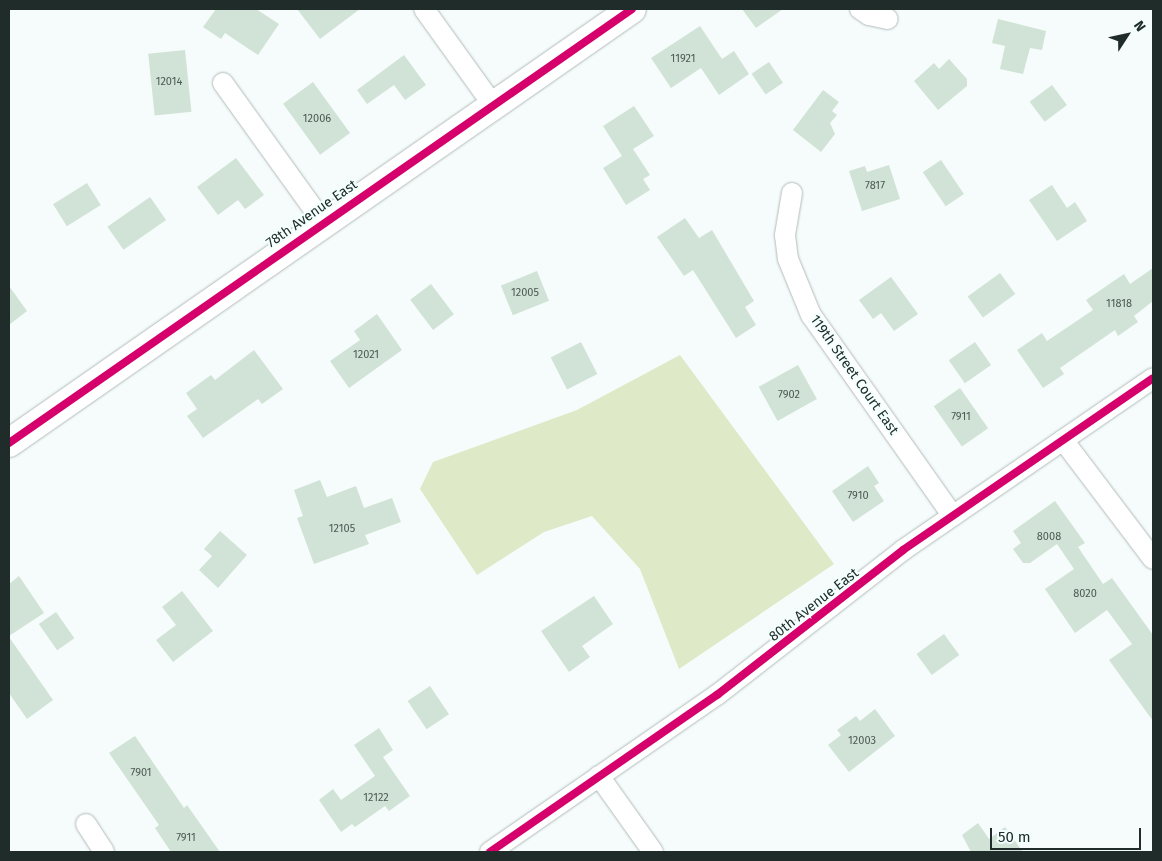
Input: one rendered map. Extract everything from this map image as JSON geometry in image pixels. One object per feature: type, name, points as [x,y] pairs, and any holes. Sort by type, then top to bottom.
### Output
[{"type":"street","points":[[424,9],[492,105]]},
{"type":"street","name":"78th Avenue East","points":[[9,443],[632,9]]},
{"type":"street","points":[[860,9],[869,15],[888,19]]},
{"type":"street","points":[[223,82],[324,222]]},
{"type":"street","name":"119th Street Court East","points":[[792,193],[786,235],[788,259],[811,315],[952,515]]},
{"type":"street","name":"80th Avenue East","points":[[490,852],[717,695],[952,515],[1153,378]]},
{"type":"street","points":[[1063,440],[1153,559]]},
{"type":"street","points":[[599,776],[653,852]]},
{"type":"street","points":[[86,824],[104,852]]},
{"type":"green space","points":[[680,355],[834,564],[679,669],[640,569],[592,516],[544,532],[477,575],[420,489],[433,462],[577,410]]},
{"type":"building","points":[[216,9],[256,9],[279,24],[258,55],[225,33],[221,39],[203,27]]},
{"type":"building","points":[[297,9],[360,9],[320,39]]},
{"type":"building","points":[[742,9],[783,9],[756,28]]},
{"type":"building","points":[[998,19],[1046,31],[1042,50],[1030,48],[1023,74],[1000,69],[1005,46],[992,43]]},
{"type":"building","points":[[700,26],[722,59],[734,51],[749,74],[719,95],[701,68],[671,88],[651,58]]},
{"type":"building","points":[[185,50],[191,112],[155,116],[148,54]]},
{"type":"building","points":[[404,55],[426,85],[405,100],[394,85],[367,104],[357,90]]},
{"type":"building","points":[[949,59],[967,79],[967,86],[938,110],[914,81],[934,63],[939,69]]},
{"type":"building","points":[[769,62],[783,83],[766,94],[752,74]]},
{"type":"building","points":[[313,82],[350,133],[320,155],[283,104]]},
{"type":"building","points":[[1052,85],[1067,105],[1045,122],[1030,102]]},
{"type":"building","points":[[823,90],[839,102],[832,111],[837,115],[830,123],[835,134],[821,152],[793,130]]},
{"type":"building","points":[[634,106],[654,136],[633,149],[650,175],[643,179],[650,190],[626,205],[603,168],[622,156],[603,126]]},
{"type":"building","points":[[236,158],[264,195],[245,209],[238,200],[218,215],[197,187]]},
{"type":"building","points":[[941,160],[964,194],[946,206],[923,172]]},
{"type":"building","points":[[889,165],[900,199],[862,211],[849,171],[865,166],[867,172]]},
{"type":"building","points":[[87,183],[101,205],[67,226],[53,204]]},
{"type":"building","points":[[1052,185],[1067,208],[1075,202],[1087,221],[1057,241],[1029,200]]},
{"type":"building","points":[[150,197],[166,220],[123,250],[107,227]]},
{"type":"building","points":[[685,218],[699,238],[712,230],[754,301],[745,307],[756,325],[736,338],[693,270],[684,276],[657,237]]},
{"type":"building","points":[[1153,268],[1153,301],[1134,316],[1138,322],[1118,336],[1115,330],[1060,368],[1064,374],[1043,388],[1017,350],[1042,333],[1047,341],[1093,310],[1086,300],[1124,274],[1130,284]]},
{"type":"building","points":[[537,271],[549,301],[513,315],[501,286]]},
{"type":"building","points":[[1000,273],[1015,294],[983,318],[968,297]]},
{"type":"building","points":[[891,277],[918,314],[894,331],[881,313],[873,319],[859,300]]},
{"type":"building","points":[[431,284],[454,314],[433,330],[410,300]]},
{"type":"building","points":[[9,286],[27,311],[9,325]]},
{"type":"building","points":[[377,314],[402,350],[349,388],[330,361],[360,340],[354,331]]},
{"type":"building","points":[[581,342],[597,374],[567,390],[551,357]]},
{"type":"building","points":[[975,342],[991,365],[965,383],[949,360]]},
{"type":"building","points":[[254,350],[283,389],[262,404],[258,399],[203,438],[187,416],[197,409],[186,393],[211,375],[215,380]]},
{"type":"building","points":[[798,365],[817,399],[778,421],[759,387]]},
{"type":"building","points":[[960,388],[988,428],[962,446],[934,406]]},
{"type":"building","points":[[868,466],[879,483],[874,486],[884,501],[853,522],[832,491]]},
{"type":"building","points":[[320,480],[327,497],[356,486],[364,508],[392,498],[401,522],[365,535],[369,544],[314,564],[297,518],[303,516],[294,490]]},
{"type":"building","points":[[1055,501],[1085,543],[1078,547],[1103,584],[1112,578],[1153,635],[1153,721],[1109,660],[1132,644],[1107,610],[1075,633],[1045,589],[1074,569],[1057,544],[1030,563],[1023,563],[1013,549],[1021,543],[1013,531]]},
{"type":"building","points":[[220,531],[247,555],[218,588],[199,570],[212,556],[204,549]]},
{"type":"building","points":[[19,576],[44,613],[9,636],[9,584]]},
{"type":"building","points":[[182,591],[213,631],[173,662],[156,640],[176,625],[162,607]]},
{"type":"building","points":[[594,596],[613,624],[582,646],[590,657],[569,672],[541,631]]},
{"type":"building","points":[[56,612],[74,638],[57,650],[39,624]]},
{"type":"building","points":[[944,634],[959,655],[932,675],[916,654]]},
{"type":"building","points":[[9,637],[53,700],[27,719],[9,693]]},
{"type":"building","points":[[430,686],[449,714],[427,729],[408,701]]},
{"type":"building","points":[[875,709],[895,736],[849,772],[828,745],[841,735],[837,730],[856,716],[860,721]]},
{"type":"building","points":[[379,728],[393,750],[383,757],[410,796],[389,811],[385,806],[355,827],[352,824],[341,832],[319,800],[333,789],[341,800],[375,776],[354,745]]},
{"type":"building","points":[[135,736],[184,808],[187,805],[220,852],[171,852],[155,828],[159,825],[109,753]]},
{"type":"building","points":[[978,823],[989,839],[1005,827],[1023,852],[971,852],[962,835]]},
{"type":"cycle path","points":[[9,443],[632,9]]},
{"type":"cycle path","points":[[490,852],[717,695],[903,550],[1153,378]]}]
